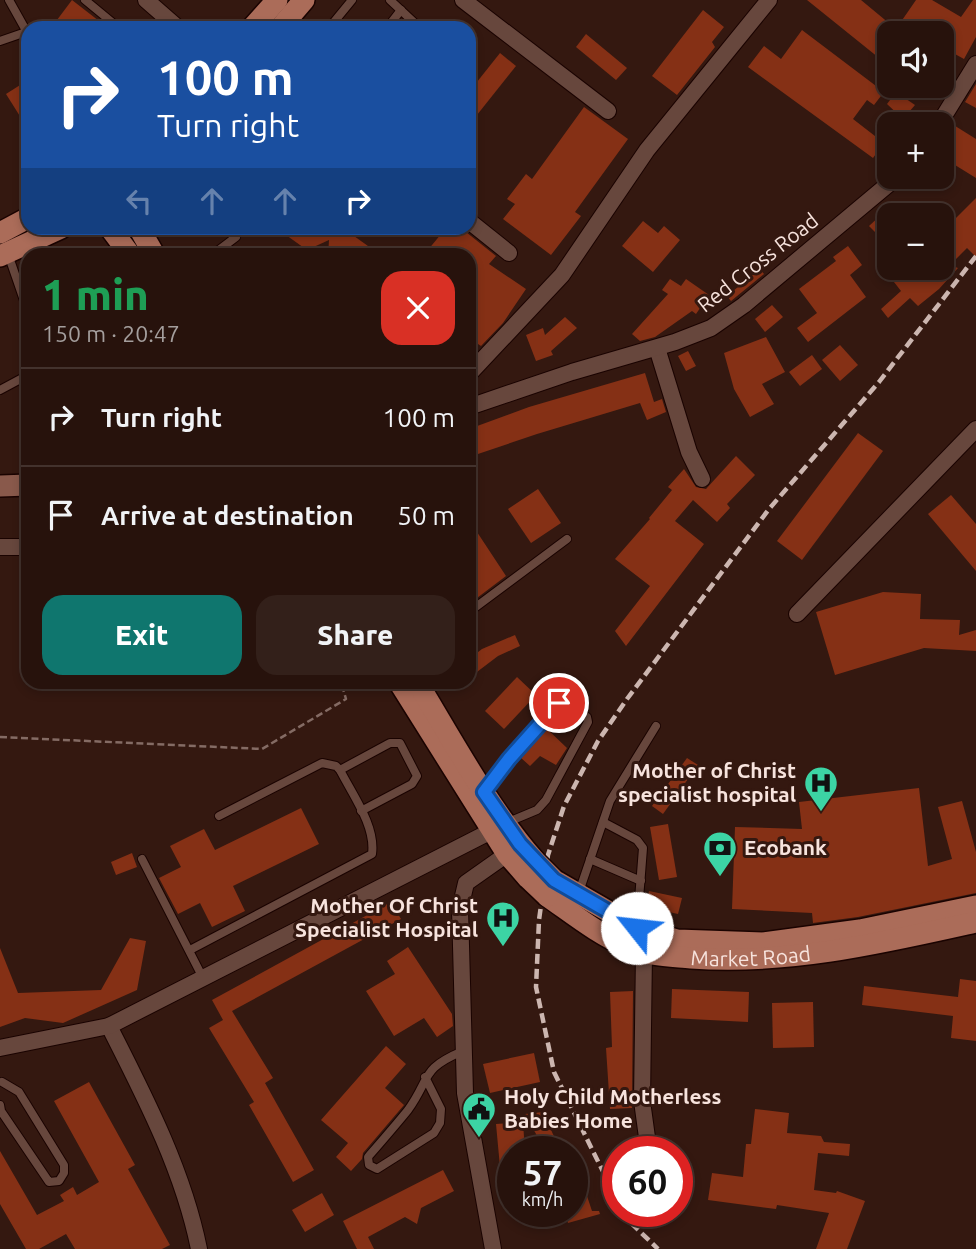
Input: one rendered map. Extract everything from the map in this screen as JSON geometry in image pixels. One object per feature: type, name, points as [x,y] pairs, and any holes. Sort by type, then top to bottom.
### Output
[{"type":"main road","points":[[258,21],[277,0]]},
{"type":"main road","points":[[284,21],[295,3]]},
{"type":"main road","points":[[2,245],[21,225]]},
{"type":"main road","points":[[2,245],[37,235]]},
{"type":"main road","name":"Market Road","points":[[404,689],[499,827],[532,869],[605,936],[644,953],[730,961],[778,958],[870,946],[976,922]]},
{"type":"main road","name":"Market Road","points":[[421,689],[484,792],[507,854],[532,869]]},
{"type":"main road","name":"Market Road","points":[[550,888],[578,895],[637,928],[677,940],[763,943],[860,930],[976,906]]},
{"type":"street","points":[[146,0],[170,21]]},
{"type":"street","points":[[463,0],[608,111]]},
{"type":"street","points":[[476,367],[562,275],[647,150],[769,0]]},
{"type":"street","points":[[946,112],[976,64]]},
{"type":"street","name":"Red Cross Road","points":[[476,405],[572,372],[657,348],[711,328],[744,305],[883,189]]},
{"type":"street","points":[[476,227],[509,253]]},
{"type":"street","points":[[657,348],[689,452],[702,479]]},
{"type":"street","points":[[797,614],[976,429]]},
{"type":"street","points":[[0,486],[21,485]]},
{"type":"street","points":[[0,547],[21,547]]},
{"type":"street","points":[[0,1048],[109,1026],[499,827]]},
{"type":"street","points":[[493,1249],[465,1093],[460,909],[466,883],[507,854]]},
{"type":"street","points":[[644,953],[642,1101],[647,1136]]},
{"type":"street","points":[[109,1026],[154,1116],[192,1215],[199,1249]]},
{"type":"lane","points":[[9,0],[21,22]]},
{"type":"lane","points":[[85,0],[110,21]]},
{"type":"lane","points":[[335,21],[352,0]]},
{"type":"lane","points":[[390,0],[413,21]]},
{"type":"lane","points":[[392,21],[401,10]]},
{"type":"lane","points":[[0,41],[21,35]]},
{"type":"lane","points":[[221,248],[236,236]]},
{"type":"lane","points":[[2,245],[21,294]]},
{"type":"lane","points":[[0,390],[21,379]]},
{"type":"lane","points":[[476,607],[567,539]]},
{"type":"lane","points":[[484,792],[509,759],[563,700],[587,717],[588,722],[546,800],[537,810],[499,827]]},
{"type":"lane","points":[[578,895],[618,785],[656,726]]},
{"type":"lane","points":[[340,770],[390,743],[400,743],[417,776],[412,785],[361,811]]},
{"type":"lane","points":[[190,950],[372,854],[374,842],[361,811],[336,766],[322,763],[219,816]]},
{"type":"lane","points":[[603,822],[643,848],[637,928]]},
{"type":"lane","points":[[142,859],[203,978]]},
{"type":"lane","points":[[590,859],[640,881]]},
{"type":"lane","points":[[425,1077],[441,1109],[440,1123],[434,1133],[377,1169],[369,1165],[368,1157],[409,1108],[425,1077],[440,1061],[463,1052]]},
{"type":"lane","points":[[0,1093],[1,1079]]},
{"type":"lane","points":[[0,1105],[1,1111],[49,1182],[59,1181],[64,1173],[64,1165],[19,1092],[1,1079]]},
{"type":"path","points":[[0,737],[262,749],[346,699],[343,689]]},
{"type":"building","points":[[72,0],[99,21],[56,21]]},
{"type":"building","points":[[807,0],[861,0],[886,21],[877,21],[877,56]]},
{"type":"building","points":[[916,0],[932,0],[961,17],[973,0],[976,0],[976,37],[964,59],[954,54],[954,21],[902,21]]},
{"type":"building","points":[[703,10],[724,27],[712,42],[715,47],[677,95],[652,76]]},
{"type":"building","points":[[802,30],[877,87],[877,98],[879,98],[874,105],[867,100],[853,119],[877,138],[877,153],[873,158],[748,67],[764,46],[781,59]]},
{"type":"building","points":[[586,34],[627,68],[616,80],[576,47]]},
{"type":"building","points":[[500,53],[516,66],[476,116],[476,83]]},
{"type":"building","points":[[21,84],[21,118],[6,94]]},
{"type":"building","points":[[976,84],[976,108],[965,102]]},
{"type":"building","points":[[892,98],[905,98],[915,105],[909,112],[896,112],[887,104]]},
{"type":"building","points":[[584,107],[628,139],[575,212],[581,216],[551,255],[503,219],[515,204],[507,199],[526,174],[532,179]]},
{"type":"building","points":[[954,125],[976,139],[976,178],[954,164]]},
{"type":"building","points":[[976,198],[976,257],[967,248],[954,261],[954,220]]},
{"type":"building","points":[[877,219],[877,234],[869,226]]},
{"type":"building","points":[[643,221],[658,233],[664,226],[680,240],[653,272],[622,246]]},
{"type":"building","points":[[286,235],[353,235],[371,248],[328,248],[329,240],[311,248],[304,248]]},
{"type":"building","points":[[440,235],[470,235],[496,256],[489,264],[526,289],[503,323],[481,346],[476,343],[476,248],[430,248]]},
{"type":"building","points":[[848,246],[862,265],[850,275],[866,297],[808,342],[797,328],[817,313],[799,289],[836,261],[833,257]]},
{"type":"building","points":[[760,269],[764,274],[731,301],[727,296]]},
{"type":"building","points":[[670,279],[681,286],[686,279],[709,295],[696,314],[692,311],[655,337],[640,341],[632,334],[668,294],[662,290]]},
{"type":"building","points":[[892,280],[947,280],[918,306],[910,298],[888,318],[881,309],[901,291]]},
{"type":"building","points":[[772,305],[783,317],[765,332],[755,319]]},
{"type":"building","points":[[565,317],[577,328],[551,351],[553,355],[536,361],[526,335],[543,328],[545,335]]},
{"type":"building","points":[[766,337],[785,372],[762,384],[774,404],[750,417],[734,389],[724,353]]},
{"type":"building","points":[[840,345],[858,365],[840,381],[822,360]]},
{"type":"building","points":[[688,351],[696,366],[686,371],[678,356]]},
{"type":"building","points":[[812,355],[822,369],[800,386],[789,372]]},
{"type":"building","points":[[645,373],[654,402],[662,399],[666,412],[647,420],[640,403],[476,455],[476,426],[529,407]]},
{"type":"building","points":[[858,433],[883,451],[802,560],[777,541]]},
{"type":"building","points":[[736,456],[755,475],[727,504],[730,508],[717,522],[693,500],[675,521],[704,544],[626,646],[615,631],[650,586],[615,559],[650,519],[672,490],[668,487],[684,469],[696,487],[706,489]]},
{"type":"building","points":[[538,489],[561,523],[531,543],[508,509]]},
{"type":"building","points":[[951,495],[976,524],[976,571],[928,514]]},
{"type":"building","points":[[476,533],[506,576],[476,599]]},
{"type":"building","points":[[883,592],[921,594],[920,619],[960,620],[959,635],[976,630],[976,651],[924,648],[835,675],[816,612]]},
{"type":"building","points":[[515,635],[520,646],[498,656],[476,673],[476,654]]},
{"type":"building","points":[[517,677],[536,695],[504,729],[485,711]]},
{"type":"building","points":[[546,728],[567,748],[556,765],[540,756],[530,766],[520,757]]},
{"type":"building","points":[[687,758],[698,765],[663,814],[652,806]]},
{"type":"building","points":[[919,788],[928,866],[952,859],[938,807],[962,801],[976,852],[976,893],[858,917],[813,923],[812,913],[732,909],[735,827],[802,829],[799,802]]},
{"type":"building","points":[[301,808],[319,844],[233,886],[245,911],[212,927],[200,903],[178,914],[159,878],[181,867],[170,846],[204,829],[215,850]]},
{"type":"building","points":[[668,824],[677,877],[659,880],[650,827]]},
{"type":"building","points":[[132,853],[137,867],[116,875],[111,862]]},
{"type":"building","points":[[649,891],[682,898],[678,914],[646,907]]},
{"type":"building","points":[[391,902],[401,919],[232,1011],[273,1078],[265,1083],[314,1170],[293,1182],[249,1105],[254,1102],[209,1028],[223,1020],[212,1000]]},
{"type":"building","points":[[130,938],[146,941],[137,990],[63,1023],[25,1018],[0,1027],[0,948],[18,993],[101,990]]},
{"type":"building","points":[[408,947],[452,1014],[453,1026],[437,1037],[424,1018],[394,1036],[366,991],[395,974],[387,961]]},
{"type":"building","points":[[960,979],[976,981],[976,1041],[951,1038],[953,1016],[862,1005],[864,986],[958,997]]},
{"type":"building","points":[[672,989],[749,992],[748,1022],[671,1018]]},
{"type":"building","points":[[633,991],[632,1108],[610,1109],[606,1048],[612,1047],[610,992]]},
{"type":"building","points":[[813,1002],[814,1047],[773,1048],[772,1003]]},
{"type":"building","points":[[386,1046],[406,1064],[385,1088],[404,1105],[351,1171],[336,1157],[348,1143],[321,1120]]},
{"type":"building","points":[[534,1053],[540,1082],[490,1093],[483,1064]]},
{"type":"building","points":[[89,1082],[135,1165],[128,1169],[170,1245],[162,1249],[75,1249],[66,1234],[39,1249],[26,1249],[0,1204],[0,1151],[37,1215],[64,1201],[60,1195],[73,1187],[77,1195],[99,1182],[54,1101]]},
{"type":"building","points":[[755,1109],[789,1113],[787,1133],[821,1136],[824,1142],[850,1144],[849,1156],[818,1153],[814,1190],[837,1191],[865,1201],[847,1249],[816,1249],[829,1213],[777,1205],[776,1209],[708,1200],[712,1173],[743,1177],[746,1144],[751,1144]]},
{"type":"building","points":[[543,1112],[554,1136],[537,1136],[525,1114]]},
{"type":"building","points":[[523,1122],[524,1136],[497,1136],[496,1124]]},
{"type":"building","points":[[443,1170],[454,1191],[421,1208],[417,1224],[405,1217],[368,1237],[374,1249],[357,1249],[343,1221]]},
{"type":"building","points":[[322,1193],[334,1215],[305,1232],[292,1210]]},
{"type":"building","points":[[588,1199],[592,1211],[599,1211],[600,1214],[588,1217]]},
{"type":"railway","points":[[602,1170],[554,1072],[536,987],[539,920],[548,855],[564,806],[598,741],[769,509],[879,382],[976,256]]},
{"type":"railway","points":[[635,1227],[658,1249]]},
{"type":"place","name":"Mother of Christ specialist hospital","points":[[821,813]]},
{"type":"place","name":"Ecobank","points":[[720,878]]},
{"type":"place","name":"Mother Of Christ Specialist Hospital","points":[[503,948]]},
{"type":"place","name":"Holy Child Motherless Babies Home","points":[[479,1139]]},
{"type":"route","points":[[559,703],[509,759],[484,792],[520,844],[554,880],[637,928]]}]
